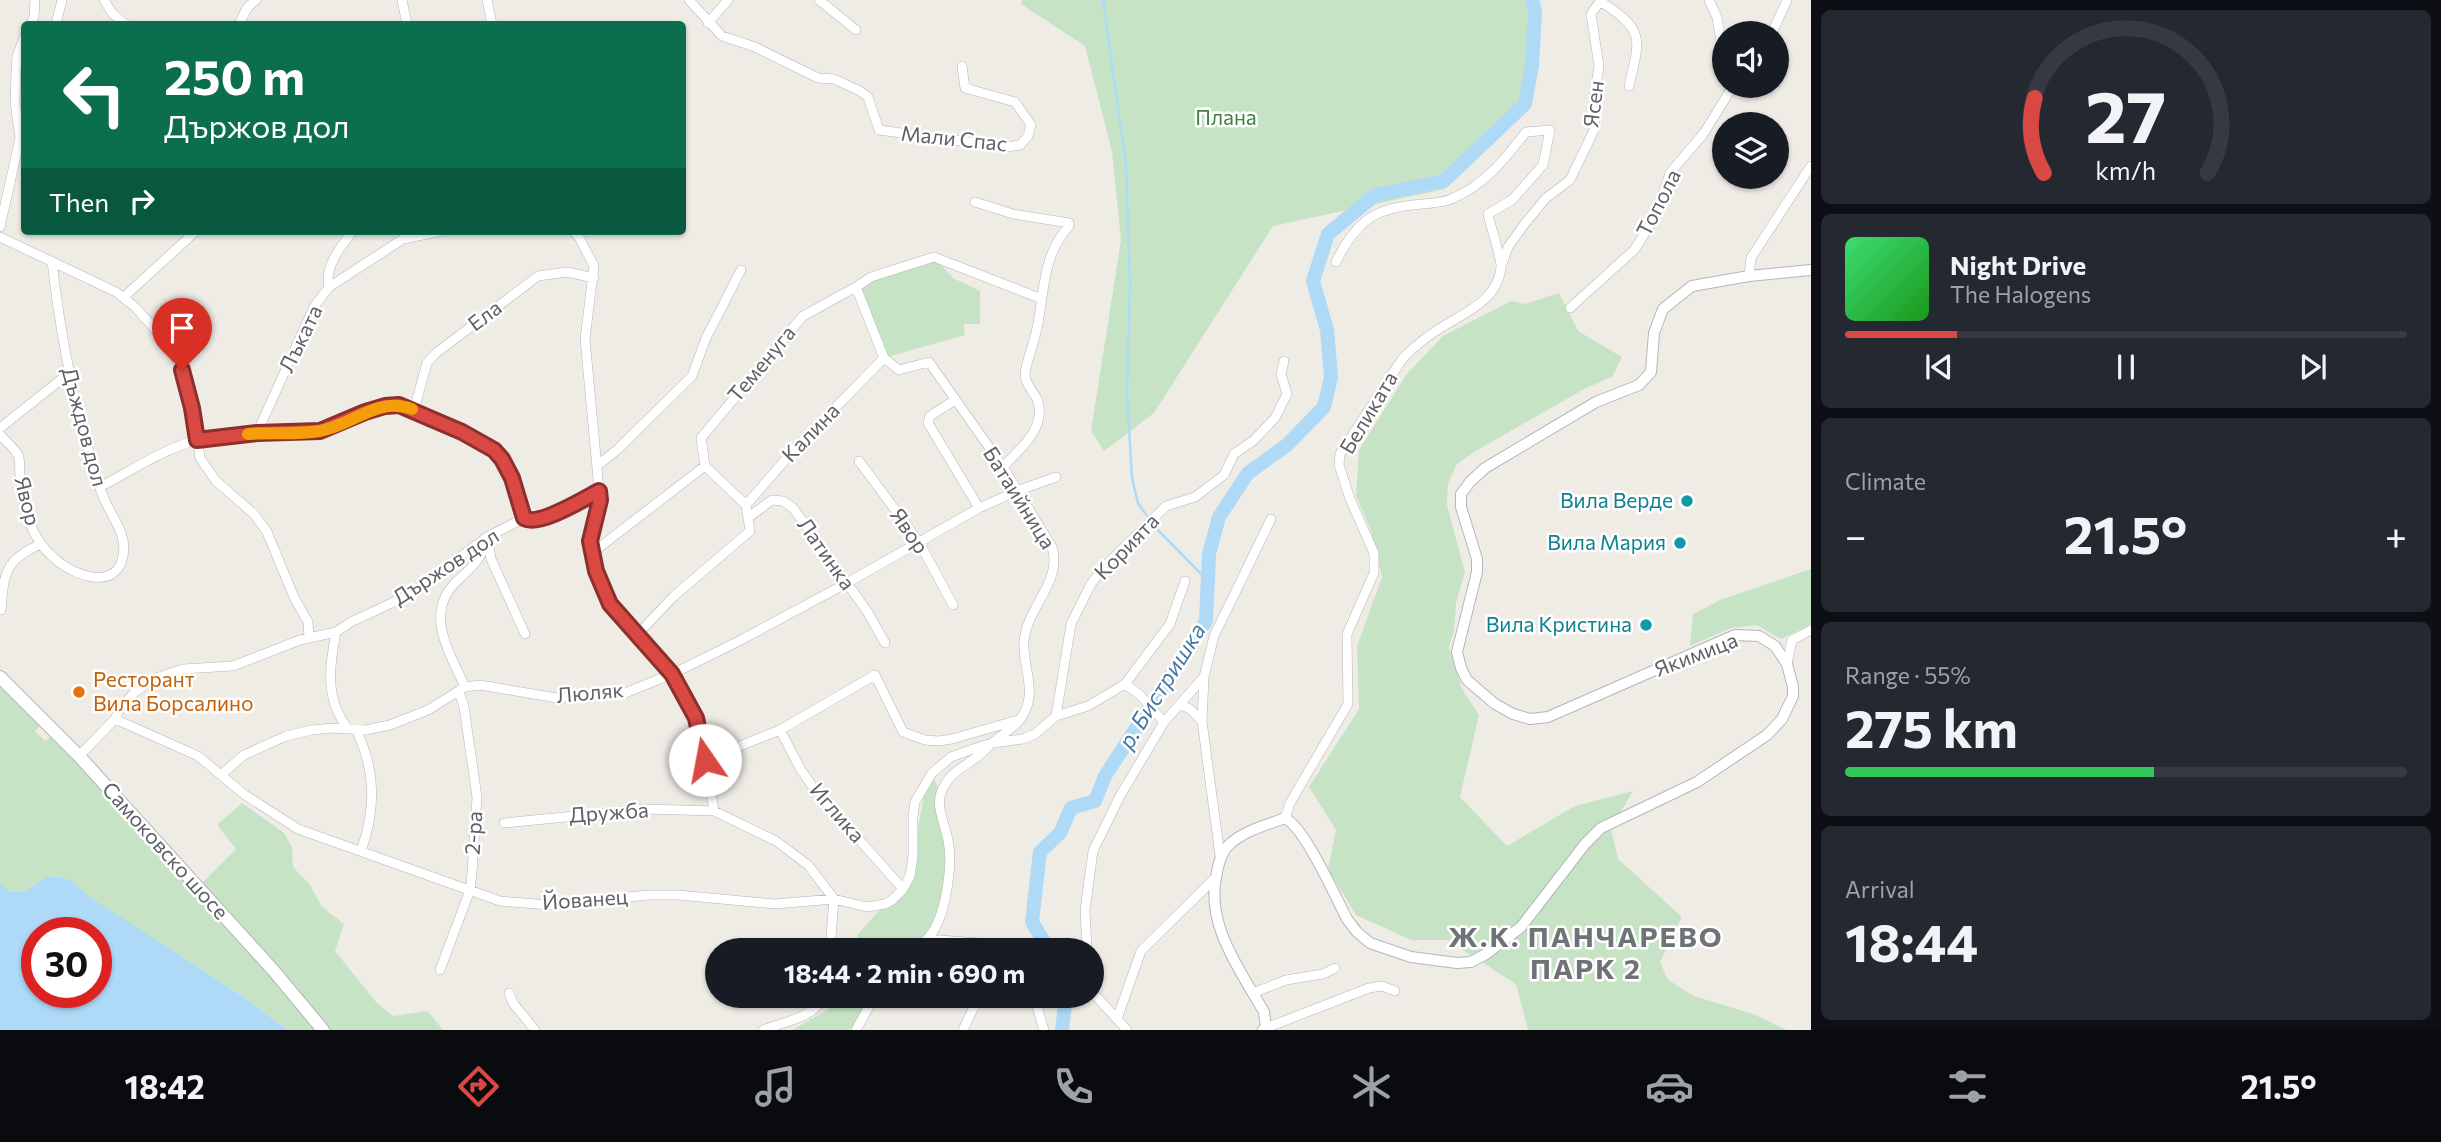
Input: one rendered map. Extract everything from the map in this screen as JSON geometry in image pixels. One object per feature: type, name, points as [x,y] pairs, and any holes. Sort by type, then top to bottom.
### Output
[{"type":"main road","name":"Самоковско шосе","points":[[0,677],[79,755],[273,970],[323,1030]]},
{"type":"street","points":[[32,21],[35,0]]},
{"type":"street","points":[[57,21],[62,0]]},
{"type":"street","points":[[104,0],[112,13],[121,21]]},
{"type":"street","points":[[240,21],[247,8],[256,0]]},
{"type":"street","points":[[402,0],[406,21]]},
{"type":"street","points":[[487,0],[491,21]]},
{"type":"street","name":"Мали Спас","points":[[689,0],[722,36],[755,47],[818,78],[834,79],[860,91],[868,97],[879,130],[1007,147],[1020,145],[1028,136],[1031,125],[1026,114],[1015,102],[965,88],[962,66]]},
{"type":"street","points":[[708,23],[728,0]]},
{"type":"street","points":[[819,0],[856,30]]},
{"type":"street","points":[[1709,0],[1718,21]]},
{"type":"street","points":[[1777,21],[1787,0]]},
{"type":"street","points":[[1601,1],[1632,25],[1637,36],[1638,47],[1629,86]]},
{"type":"street","name":"Ясен","points":[[1502,264],[1508,247],[1523,226],[1546,198],[1570,180],[1595,128],[1594,97],[1599,66],[1591,14],[1601,1]]},
{"type":"street","points":[[0,227],[16,158],[20,127],[15,102],[16,71],[21,47]]},
{"type":"street","name":"Топола","points":[[1570,307],[1634,250],[1656,216],[1670,173],[1704,133],[1724,98]]},
{"type":"street","points":[[1336,262],[1346,241],[1365,219],[1404,206],[1449,200],[1476,186],[1499,166],[1526,132],[1549,130],[1542,165],[1512,200],[1488,214],[1502,264]]},
{"type":"street","points":[[1811,166],[1751,258],[1749,276],[1811,270]]},
{"type":"street","points":[[975,202],[1013,214],[1069,223],[1055,243],[1048,262],[1025,379],[1036,397],[1038,416],[1032,437],[1003,467]]},
{"type":"street","points":[[124,297],[192,235]]},
{"type":"street","points":[[329,287],[327,278],[333,261],[350,235]]},
{"type":"street","name":"Лъката","points":[[257,433],[314,307],[329,287],[403,239],[422,235]]},
{"type":"street","points":[[577,235],[594,266],[584,339],[600,500],[590,541],[596,571],[610,604],[672,674],[696,718],[714,811],[776,841],[808,865],[834,899],[831,938]]},
{"type":"street","points":[[0,237],[124,297],[155,328],[178,362],[188,390],[200,458],[208,472],[254,514],[267,532],[294,597],[308,622],[309,638]]},
{"type":"street","name":"Теменуга","points":[[705,466],[701,438],[803,316],[872,276],[934,257],[1042,299]]},
{"type":"street","name":"Дъждов дол","points":[[52,261],[68,374],[100,487],[120,531],[124,554],[116,569],[100,577]]},
{"type":"street","name":"Беликата","points":[[1285,818],[1290,803],[1348,704],[1348,634],[1374,573],[1374,554],[1350,499],[1339,465],[1340,454],[1403,358],[1440,328],[1474,310],[1497,283],[1502,264]]},
{"type":"street","points":[[597,466],[628,440],[692,376],[706,338],[741,270]]},
{"type":"street","name":"Ела","points":[[414,410],[427,363],[436,353],[538,276],[567,272],[594,278]]},
{"type":"street","name":"Якимица","points":[[1749,276],[1692,286],[1663,309],[1654,333],[1651,372],[1639,385],[1596,402],[1540,433],[1486,468],[1461,494],[1461,507],[1477,559],[1477,572],[1457,652],[1467,680],[1495,704],[1513,714],[1530,719],[1562,713],[1735,635],[1759,636],[1775,646],[1787,664]]},
{"type":"street","points":[[856,287],[884,358]]},
{"type":"street","name":"Батаийница","points":[[884,358],[899,370],[929,362],[1003,467],[1052,547],[1054,572],[1031,618],[1024,641],[1031,688],[1028,705],[1021,719]]},
{"type":"street","name":"Калина","points":[[747,505],[792,452],[884,358]]},
{"type":"street","name":"Корията","points":[[1056,716],[1070,624],[1091,584],[1104,567],[1166,506],[1195,497],[1224,475],[1234,454],[1254,441],[1275,418],[1287,394],[1281,374],[1284,361]]},
{"type":"street","points":[[0,428],[68,374]]},
{"type":"street","points":[[955,400],[930,416],[928,423],[979,508]]},
{"type":"street","points":[[100,487],[197,440],[257,433],[320,431],[385,406],[399,405],[481,441],[494,450],[512,478],[524,518]]},
{"type":"street","name":"Явор","points":[[0,436],[19,457],[26,514],[41,544],[51,556],[73,572],[85,577],[100,577]]},
{"type":"street","name":"Явор","points":[[859,461],[919,542],[953,605]]},
{"type":"street","points":[[592,554],[705,466],[747,505],[750,531],[674,596],[637,635]]},
{"type":"street","name":"Люляк","points":[[462,690],[480,685],[557,698],[625,692],[672,674],[847,583],[979,508],[1056,477]]},
{"type":"street","name":"Държов дол","points":[[79,755],[115,719],[120,708],[135,692],[153,679],[183,669],[233,666],[309,638],[336,632],[351,622],[411,594],[487,537],[524,518],[532,522],[599,491]]},
{"type":"street","name":"Латинка","points":[[749,517],[772,500],[783,501],[793,508],[867,611],[885,643]]},
{"type":"street","points":[[1271,519],[1214,636],[1204,677],[1202,721],[1220,856],[1215,878],[1215,912],[1219,929],[1264,1012],[1264,1029],[1369,988],[1382,986],[1395,991]]},
{"type":"street","points":[[487,537],[491,559],[526,635]]},
{"type":"street","name":"2-ра","points":[[440,970],[470,890],[477,797],[462,690],[442,631],[439,610],[449,589],[480,558],[487,537]]},
{"type":"street","points":[[1,610],[4,580],[9,565],[17,557],[41,544]]},
{"type":"street","points":[[903,889],[910,876],[913,856],[915,802],[932,774],[951,757],[992,743],[1023,739],[1035,734],[1056,716],[1088,706],[1125,684],[1170,624],[1185,581]]},
{"type":"street","points":[[1220,856],[1229,844],[1250,831],[1285,818],[1303,833],[1348,919],[1357,932],[1370,943],[1411,957],[1457,963],[1471,962],[1521,928],[1585,844],[1601,828],[1697,782],[1767,735],[1787,712],[1791,703],[1794,687],[1787,664],[1792,640],[1811,629]]},
{"type":"street","points":[[336,632],[330,663],[330,691],[334,706],[352,730],[369,762],[372,782],[361,851]]},
{"type":"street","points":[[705,760],[780,730],[875,676],[903,732],[925,740],[952,739],[1021,719]]},
{"type":"street","points":[[1086,938],[1085,910],[1093,851],[1120,796],[1164,722],[1204,677]]},
{"type":"street","points":[[1125,684],[1139,694],[1164,722]]},
{"type":"street","points":[[222,774],[244,755],[286,736],[312,730],[377,728],[403,721],[440,704],[462,690]]},
{"type":"street","points":[[1181,705],[1190,709],[1202,721]]},
{"type":"street","name":"Йованец","points":[[115,719],[198,755],[245,795],[286,823],[378,859],[500,901],[549,905],[648,895],[678,895],[775,904],[834,899],[867,907],[885,904],[903,889]]},
{"type":"street","points":[[928,938],[943,905],[950,876],[951,856],[939,801],[942,790],[951,776],[965,763],[980,755],[1021,719]]},
{"type":"street","name":"Иглика","points":[[780,730],[815,790],[903,889]]},
{"type":"street","name":"Дружба","points":[[504,823],[646,809],[714,811]]},
{"type":"street","points":[[1117,1019],[1141,951],[1215,878]]},
{"type":"street","points":[[1253,993],[1286,980],[1323,974],[1335,968]]},
{"type":"street","points":[[509,993],[513,1003],[535,1030]]},
{"type":"street","points":[[1104,1004],[1126,1030]]},
{"type":"street","points":[[763,1030],[800,1018],[816,1008]]},
{"type":"street","points":[[856,1030],[868,1008]]},
{"type":"street","points":[[963,1030],[974,1008]]},
{"type":"street","points":[[1038,1008],[1044,1030]]},
{"type":"green space","name":"Плана","points":[[1022,0],[1538,0],[1532,66],[1525,104],[1445,189],[1273,226],[1154,413],[1104,451],[1091,431],[1121,240],[1112,152],[1085,46],[1021,4]]},
{"type":"green space","points":[[934,257],[953,278],[980,291],[980,324],[964,324],[965,335],[884,358],[856,287]]},
{"type":"green space","points":[[1559,293],[1578,331],[1622,357],[1612,377],[1586,388],[1457,464],[1448,484],[1447,505],[1465,572],[1456,603],[1454,631],[1449,647],[1462,689],[1479,715],[1460,797],[1507,846],[1575,806],[1633,791],[1611,829],[1618,859],[1682,917],[1660,962],[1668,980],[1694,996],[1753,1014],[1787,1030],[1528,1030],[1516,984],[1447,940],[1411,940],[1356,915],[1328,869],[1336,830],[1309,787],[1359,709],[1357,646],[1382,577],[1371,531],[1356,496],[1359,450],[1406,375],[1443,336],[1511,301],[1525,304]]},
{"type":"green space","points":[[1811,569],[1811,624],[1781,639],[1757,625],[1731,628],[1690,646],[1693,614],[1720,600]]},
{"type":"green space","points":[[0,687],[40,726],[35,731],[45,741],[50,737],[87,773],[318,1030],[288,1030],[239,994],[87,896],[70,879],[48,876],[26,891],[10,892],[0,884]]},
{"type":"green space","points":[[932,776],[940,791],[947,876],[931,935],[927,938],[857,938],[910,876],[925,788]]},
{"type":"green space","points":[[242,803],[284,833],[292,847],[293,867],[310,885],[322,907],[344,924],[335,951],[376,1002],[393,1016],[428,1011],[443,1030],[329,1030],[203,882],[236,849],[217,825]]},
{"type":"green space","points":[[830,1008],[864,1008],[849,1030],[792,1030]]},
{"type":"water","points":[[48,876],[70,879],[88,896],[239,994],[288,1030],[0,1030],[0,884],[10,892],[26,891]]},
{"type":"waterway","points":[[1103,0],[1126,165],[1130,285],[1127,394],[1132,478],[1138,503],[1149,519]]},
{"type":"waterway","name":"р. Бистришка","points":[[1042,938],[1032,922],[1040,852],[1060,833],[1071,808],[1095,801],[1105,776],[1206,621],[1209,554],[1219,517],[1248,473],[1287,445],[1324,407],[1331,377],[1327,330],[1313,281],[1328,234],[1375,195],[1444,181],[1525,104],[1532,66],[1535,11],[1532,0]]},
{"type":"waterway","points":[[1153,525],[1208,581]]},
{"type":"waterway","name":"р. Бистришка","points":[[1062,1030],[1065,1008]]},
{"type":"slow traffic","points":[[248,434],[320,431],[385,406],[399,405],[412,409]]},
{"type":"place","name":"Вила Верде","points":[[1687,501]]},
{"type":"place","name":"Вила Мария","points":[[1680,543]]},
{"type":"place","name":"Вила Кристина","points":[[1646,625]]},
{"type":"place","name":"Ресторант Вила Борсалино","points":[[79,692]]},
{"type":"district","name":"Ж.К. ПАНЧАРЕВО ПАРК 2","points":[[1586,953]]},
{"type":"route","points":[[182,370],[197,440],[257,433],[320,431],[365,412],[399,405],[481,441],[494,450],[512,478],[527,521],[532,522],[553,514],[599,491],[600,500],[590,541],[596,571],[610,604],[672,674],[696,718],[705,760]]}]
